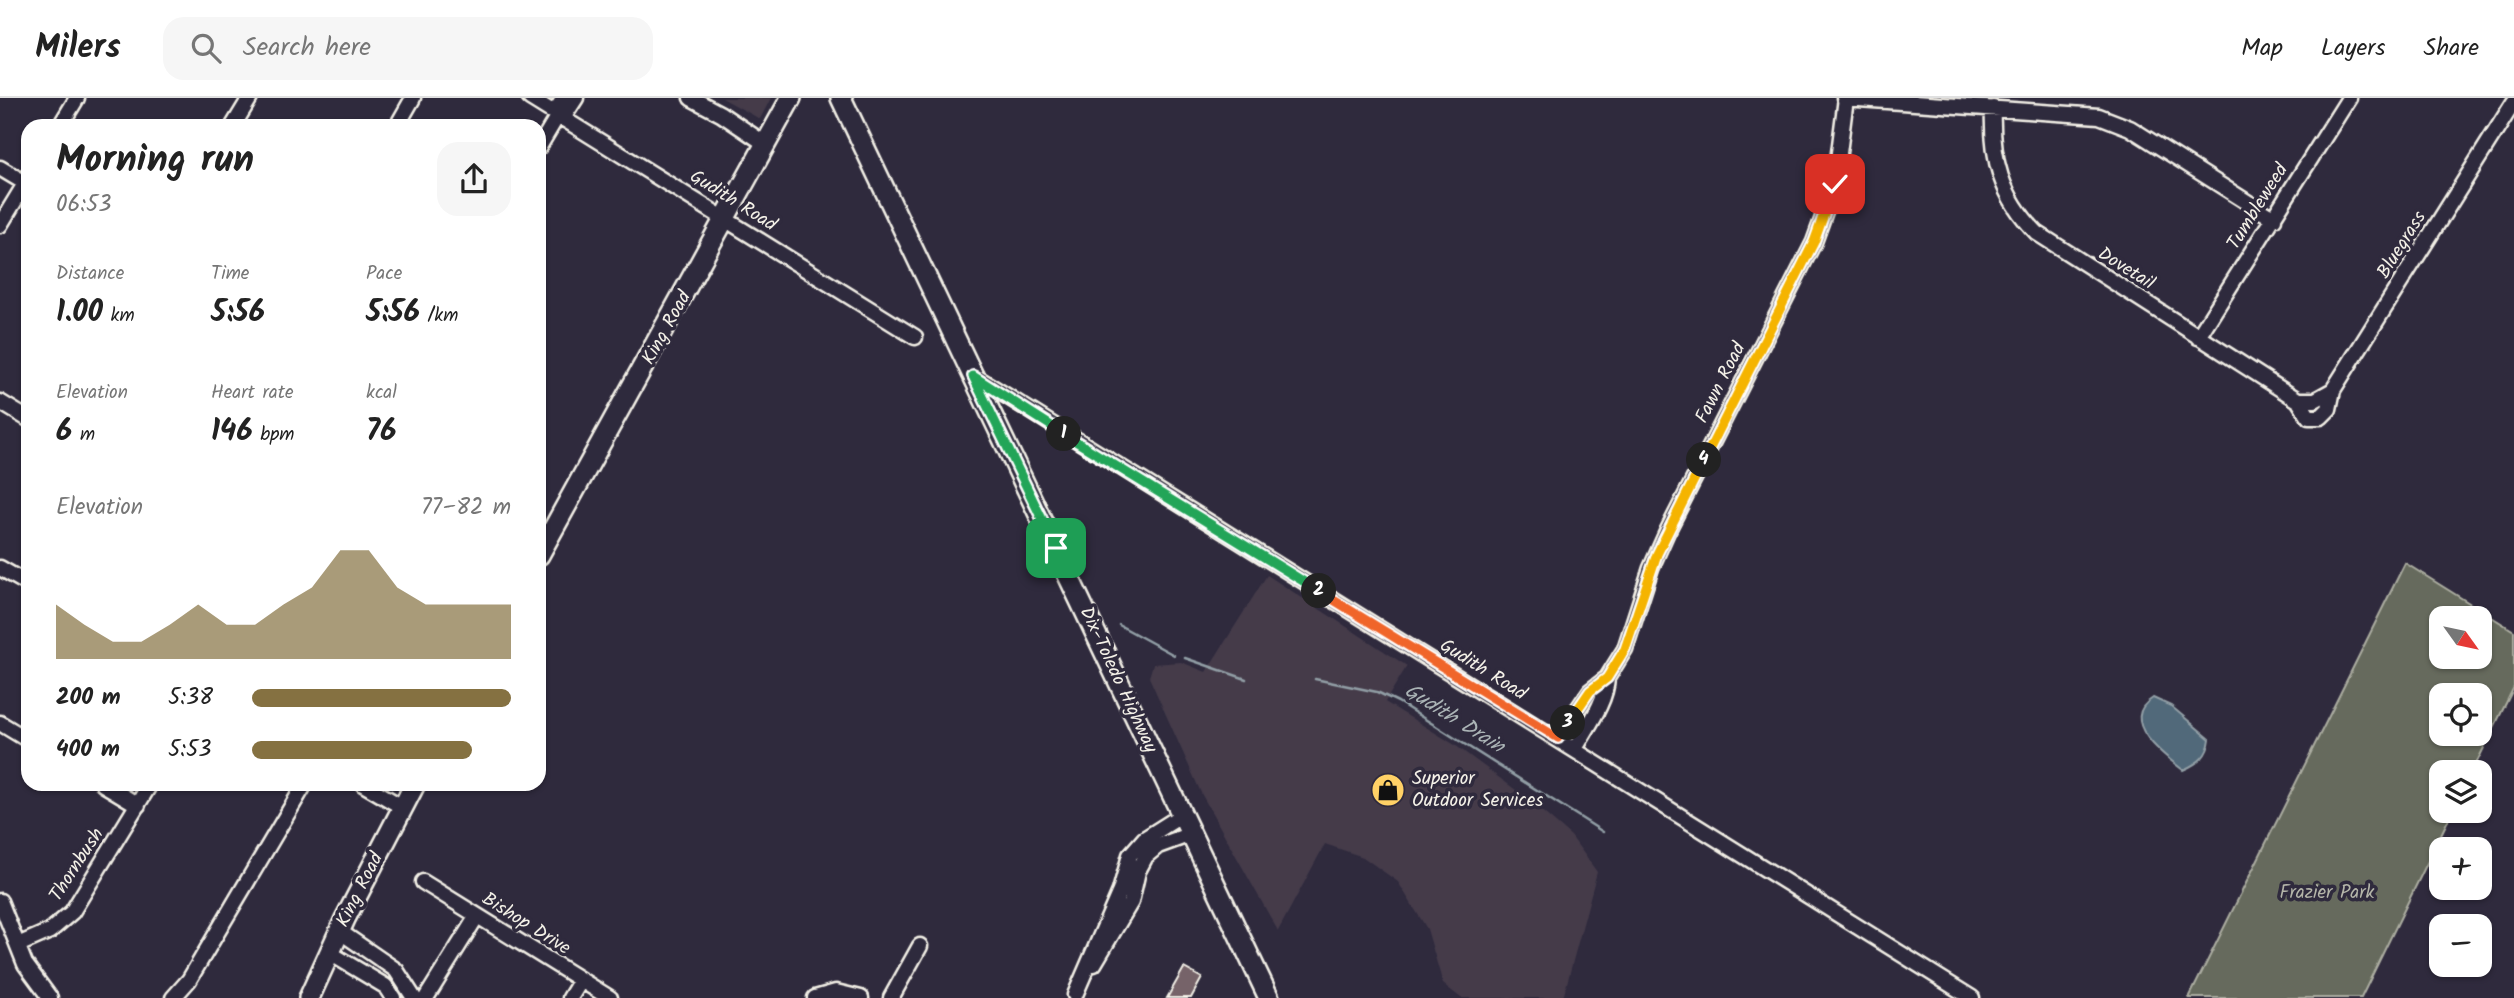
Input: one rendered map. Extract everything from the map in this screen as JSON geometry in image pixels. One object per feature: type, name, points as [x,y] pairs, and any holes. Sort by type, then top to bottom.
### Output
[{"type":"main road","name":"King Road","points":[[546,542],[791,98]]},
{"type":"main road","name":"Dix-Toledo Highway","points":[[841,98],[1269,998]]},
{"type":"main road","name":"King Road","points":[[309,998],[339,931],[411,791]]},
{"type":"street","points":[[64,119],[77,98]]},
{"type":"street","points":[[237,119],[250,98]]},
{"type":"street","points":[[401,119],[414,98]]},
{"type":"street","name":"Gudith Road","points":[[530,98],[915,337]]},
{"type":"street","points":[[546,135],[564,98]]},
{"type":"street","points":[[558,115],[576,98]]},
{"type":"street","points":[[691,98],[721,114],[767,145]]},
{"type":"street","points":[[1845,98],[2086,114],[2119,123],[2274,219]]},
{"type":"street","name":"Fawn Road","points":[[1575,749],[1603,698],[1607,678],[1633,630],[1651,568],[1667,532],[1814,242],[1835,184],[1845,98]]},
{"type":"street","name":"Tumbleweed","points":[[2198,337],[2349,98]]},
{"type":"street","name":"Bluegrass","points":[[2298,400],[2315,400],[2333,390],[2514,103]]},
{"type":"street","name":"Dovetail","points":[[1993,108],[1993,147],[1998,175],[2010,201],[2024,220],[2054,247],[2298,400],[2309,416],[2321,416],[2329,409],[2333,390]]},
{"type":"street","points":[[0,168],[21,178]]},
{"type":"street","points":[[0,225],[21,191]]},
{"type":"street","name":"Gudith Road","points":[[973,376],[1972,998]]},
{"type":"street","points":[[0,402],[21,415]]},
{"type":"street","points":[[0,568],[21,580]]},
{"type":"street","name":"Fawn Road","points":[[1558,738],[1590,691],[1607,678]]},
{"type":"street","points":[[0,723],[21,736]]},
{"type":"street","points":[[115,791],[138,805]]},
{"type":"street","name":"Thornbush","points":[[18,946],[50,931],[72,912],[146,791]]},
{"type":"street","points":[[173,998],[189,980],[301,791]]},
{"type":"street","points":[[375,791],[402,807]]},
{"type":"street","points":[[1126,894],[1130,855],[1143,839],[1182,815]]},
{"type":"street","points":[[1074,997],[1146,856],[1158,846],[1191,834]]},
{"type":"street","name":"Bishop Drive","points":[[423,882],[610,998]]},
{"type":"street","points":[[0,901],[33,979],[50,998]]},
{"type":"street","points":[[426,998],[477,916]]},
{"type":"street","points":[[339,931],[396,971],[414,998]]},
{"type":"street","points":[[891,998],[920,946]]},
{"type":"street","points":[[330,953],[385,986],[393,998]]},
{"type":"street","points":[[570,998],[581,980]]},
{"type":"street","points":[[815,998],[836,992],[861,998]]},
{"type":"shaded area","points":[[722,98],[771,98],[760,119]]},
{"type":"shaded area","points":[[1267,575],[1407,666],[1385,702],[1455,745],[1524,796],[1571,836],[1597,872],[1563,998],[1461,998],[1443,984],[1427,929],[1398,882],[1363,857],[1325,844],[1278,931],[1202,795],[1149,677],[1153,664],[1181,662],[1206,672]]},
{"type":"green space","name":"Frazier Park","points":[[2405,563],[2474,606],[2429,606],[2429,669],[2492,669],[2492,617],[2514,631],[2514,687],[2492,732],[2492,683],[2429,683],[2429,746],[2485,746],[2478,760],[2429,760],[2429,823],[2447,823],[2440,837],[2429,837],[2429,859],[2361,998],[2189,998]]},
{"type":"water","points":[[2153,698],[2171,706],[2210,739],[2205,754],[2194,765],[2183,770],[2147,737],[2141,726],[2140,716],[2143,707]]},
{"type":"building","points":[[1184,968],[1202,978],[1191,998],[1167,998]]},
{"type":"waterway","name":"Gudith Drain","points":[[1119,625],[1174,655]]},
{"type":"waterway","name":"Gudith Drain","points":[[1185,658],[1246,679]]},
{"type":"waterway","name":"Gudith Drain","points":[[1315,679],[1377,692],[1398,702],[1603,832]]},
{"type":"place","name":"Superior Outdoor Services","points":[[1388,790]]},
{"type":"route","points":[[1056,548],[973,376],[1558,738],[1590,691],[1607,678],[1625,649],[1651,568],[1667,532],[1814,242],[1835,184]]}]
